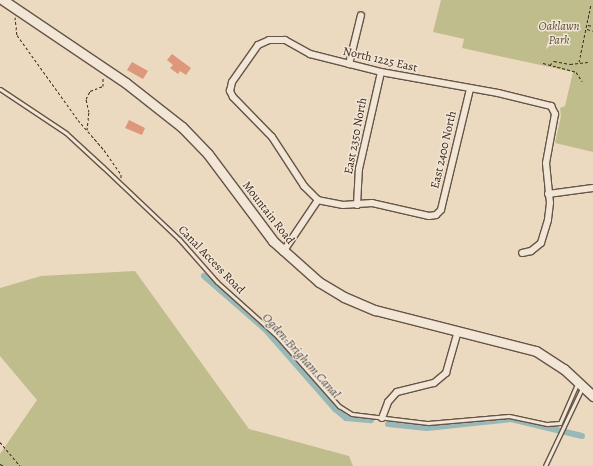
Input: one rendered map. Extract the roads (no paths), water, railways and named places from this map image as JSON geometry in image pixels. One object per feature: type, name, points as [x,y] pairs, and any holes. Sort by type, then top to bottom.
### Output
[{"type":"street","name":"Mountain Road","points":[[3,0],[104,69],[193,137],[283,252],[319,282],[359,304],[536,351],[564,369],[593,396]]},
{"type":"street","points":[[349,64],[361,15]]},
{"type":"street","name":"North 1225 East","points":[[318,200],[304,186],[272,137],[233,97],[230,91],[232,82],[258,45],[269,40],[285,40],[310,54],[381,72],[506,95],[554,108],[555,118],[546,162],[548,194]]},
{"type":"street","name":"East 2350 North","points":[[357,205],[359,169],[381,72]]},
{"type":"street","name":"East 2400 North","points":[[357,205],[372,203],[436,215],[441,210],[470,89]]},
{"type":"street","points":[[522,253],[531,251],[541,243],[548,220],[548,194],[593,188]]},
{"type":"street","points":[[283,252],[318,200],[333,204],[357,205]]},
{"type":"street","points":[[382,418],[388,402],[397,392],[434,383],[446,373],[458,331]]},
{"type":"lane","name":"Canal Access Road","points":[[0,89],[66,133],[179,239],[217,282],[277,336],[339,406],[352,414],[428,423],[509,416],[547,424],[560,423],[580,384]]},
{"type":"lane","points":[[545,466],[564,425],[580,384]]},
{"type":"waterway","name":"Ogden-Brigham Canal","points":[[204,276],[265,329],[335,409],[346,418],[371,420]]},
{"type":"waterway","name":"Ogden-Brigham Canal","points":[[388,424],[427,428],[511,419],[582,436]]},
{"type":"park label","name":"Oaklawn Park","points":[[559,34]]}]
